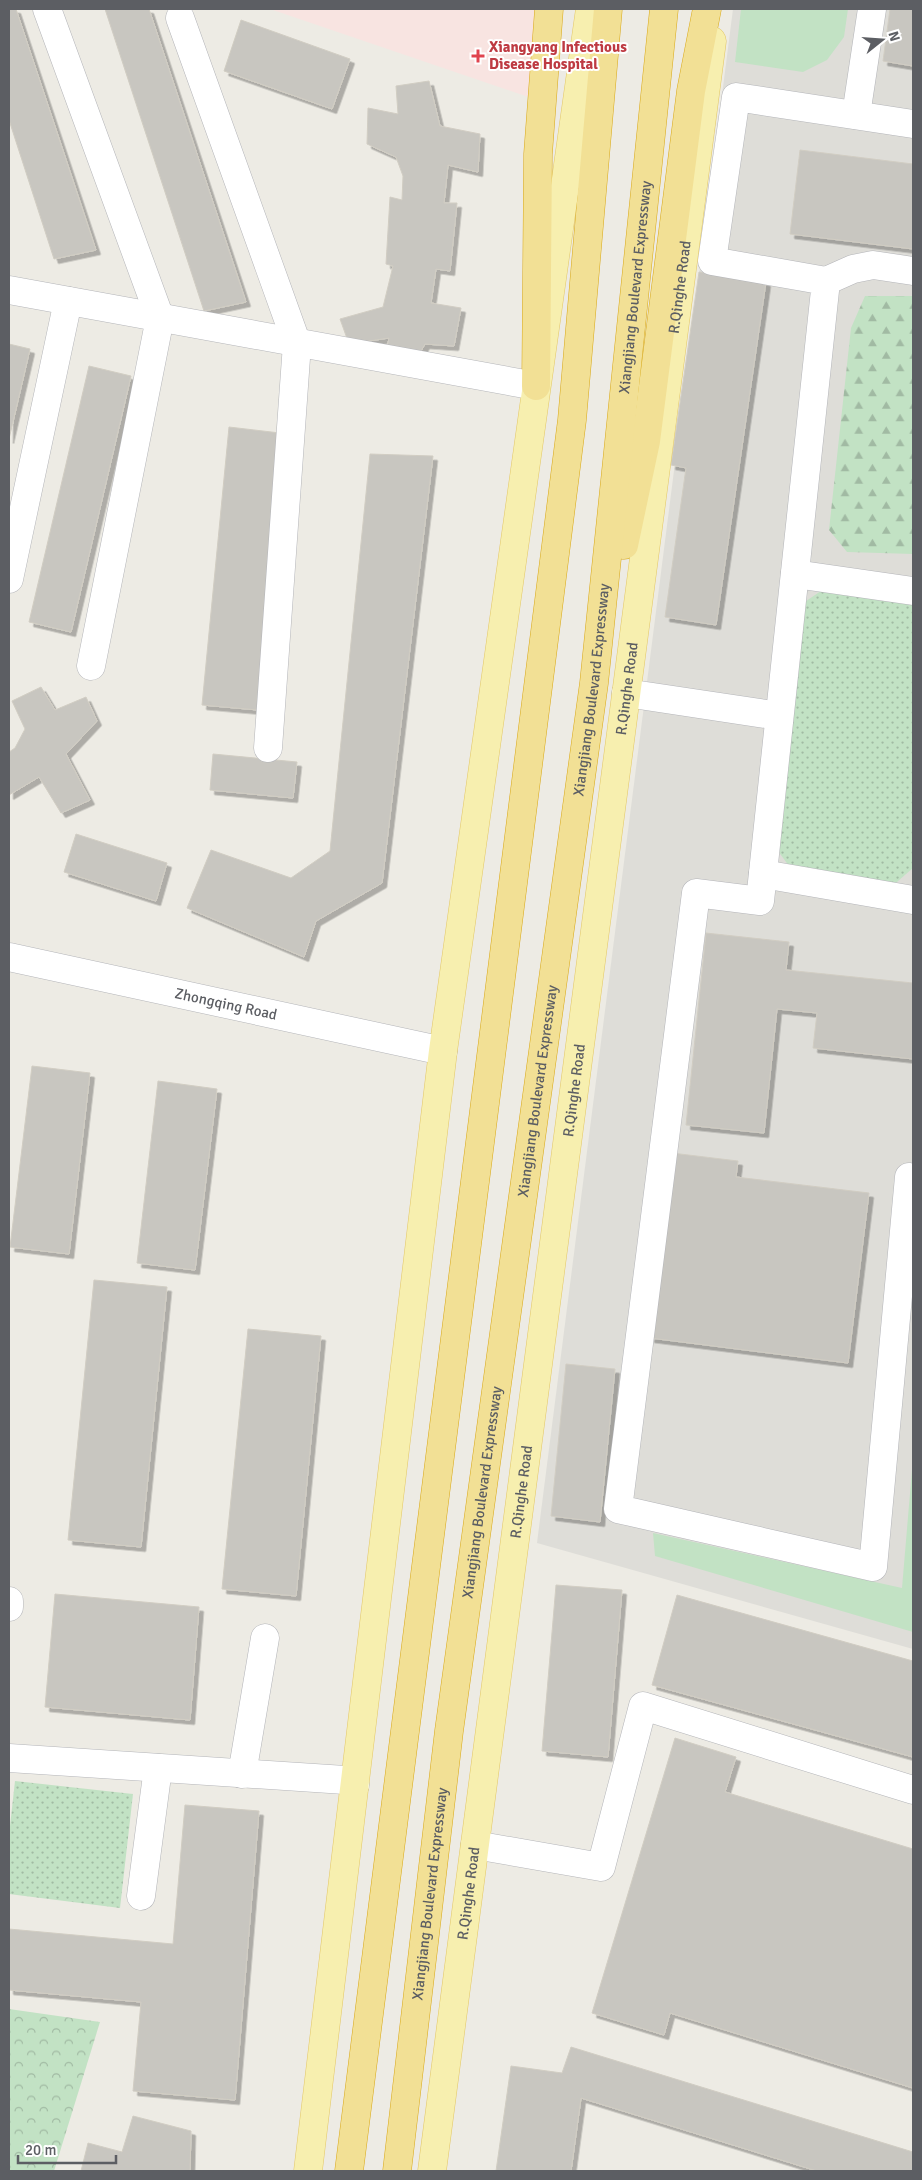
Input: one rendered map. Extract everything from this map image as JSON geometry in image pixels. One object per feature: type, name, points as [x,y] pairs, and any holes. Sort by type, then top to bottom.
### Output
[{"type":"highway","points":[[536,386],[538,154],[549,9]]},
{"type":"highway","points":[[349,2171],[572,420],[608,9]]},
{"type":"highway","name":"Xiangjiang Boulevard Expressway","points":[[397,2171],[449,1731],[594,683],[664,9]]},
{"type":"highway","points":[[594,683],[646,441],[690,91],[707,9]]},
{"type":"main road","points":[[308,2171],[444,1051],[590,9]]},
{"type":"main road","name":"R.Qinghe Road","points":[[432,2171],[716,9]]},
{"type":"street","points":[[47,9],[160,318],[91,666]]},
{"type":"street","points":[[856,115],[872,9]]},
{"type":"street","points":[[180,18],[297,344],[268,748]]},
{"type":"street","points":[[913,124],[736,97],[712,261],[826,282],[854,269],[873,265],[913,271]]},
{"type":"street","points":[[826,282],[760,900],[696,893],[618,1509],[873,1567],[909,1177],[913,1178]]},
{"type":"street","points":[[9,290],[297,344],[536,386]]},
{"type":"street","points":[[9,579],[68,301]]},
{"type":"street","points":[[795,574],[913,591]]},
{"type":"street","points":[[626,693],[779,716]]},
{"type":"street","points":[[763,874],[913,900]]},
{"type":"street","name":"Zhongqing Road","points":[[9,957],[444,1051]]},
{"type":"street","points":[[9,1601],[9,1607]]},
{"type":"street","points":[[242,1774],[265,1638]]},
{"type":"street","points":[[475,1845],[601,1866],[642,1706],[913,1790]]},
{"type":"street","points":[[9,1758],[345,1780],[355,1785]]},
{"type":"street","points":[[141,1896],[158,1768]]},
{"type":"shaded area","name":"Xiangyang Infectious Disease Hospital","points":[[270,9],[554,9],[543,102]]},
{"type":"shaded area","points":[[733,9],[913,9],[913,1649],[537,1543]]},
{"type":"green space","points":[[741,9],[848,9],[844,37],[827,60],[803,72],[735,62]]},
{"type":"green space","points":[[865,296],[913,296],[913,554],[847,552],[829,530],[851,328]]},
{"type":"green space","points":[[837,580],[913,593],[913,868],[882,895],[800,881],[767,836],[790,612]]},
{"type":"green space","points":[[913,1458],[913,1632],[655,1556],[653,1533],[902,1588]]},
{"type":"green space","points":[[15,1781],[133,1794],[120,1908],[9,1894],[9,1835]]},
{"type":"green space","points":[[9,2009],[100,2022],[54,2171],[9,2171]]},
{"type":"building","points":[[9,9],[16,9],[96,250],[54,259],[9,120]]},
{"type":"building","points":[[105,9],[149,9],[246,302],[204,311]]},
{"type":"building","points":[[890,9],[913,9],[913,66],[883,61]]},
{"type":"building","points":[[241,20],[350,59],[332,109],[224,71]]},
{"type":"building","points":[[429,81],[440,126],[480,134],[478,172],[448,165],[444,203],[457,203],[450,271],[436,269],[431,303],[461,308],[454,346],[425,344],[417,358],[386,353],[389,338],[349,344],[340,319],[383,307],[393,266],[386,264],[390,197],[402,200],[403,176],[396,157],[367,144],[368,108],[398,114],[396,86]]},
{"type":"building","points":[[800,150],[913,164],[913,249],[790,234]]},
{"type":"building","points":[[699,272],[766,282],[716,625],[665,617],[686,468],[671,465]]},
{"type":"building","points":[[9,344],[30,349],[9,439]]},
{"type":"building","points":[[89,366],[131,376],[71,632],[29,622]]},
{"type":"building","points":[[229,427],[280,433],[258,710],[202,705]]},
{"type":"building","points":[[370,454],[433,456],[382,883],[316,921],[304,957],[187,908],[211,850],[291,878],[330,851]]},
{"type":"building","points":[[41,687],[55,710],[86,697],[97,721],[66,754],[90,800],[61,813],[39,777],[9,795],[9,752],[15,748],[25,729],[12,701]]},
{"type":"building","points":[[213,754],[297,762],[293,798],[210,790]]},
{"type":"building","points":[[76,834],[167,863],[156,901],[64,872]]},
{"type":"building","points":[[706,933],[789,942],[786,970],[913,983],[913,1059],[813,1048],[817,1013],[777,1009],[764,1133],[686,1125]]},
{"type":"building","points":[[32,1066],[90,1073],[69,1254],[10,1247]]},
{"type":"building","points":[[158,1081],[217,1089],[195,1270],[137,1263]]},
{"type":"building","points":[[672,1153],[738,1161],[736,1177],[869,1193],[848,1363],[650,1338]]},
{"type":"building","points":[[94,1280],[167,1287],[141,1547],[68,1540]]},
{"type":"building","points":[[248,1329],[321,1336],[296,1596],[222,1589]]},
{"type":"building","points":[[566,1364],[615,1369],[600,1522],[551,1516]]},
{"type":"building","points":[[556,1585],[622,1590],[608,1757],[542,1751]]},
{"type":"building","points":[[55,1594],[199,1607],[190,1720],[45,1707]]},
{"type":"building","points":[[677,1595],[913,1661],[913,1757],[652,1685]]},
{"type":"building","points":[[675,1738],[736,1757],[725,1792],[913,1849],[913,2088],[670,2013],[664,2035],[592,2013]]},
{"type":"building","points":[[185,1805],[259,1811],[235,2100],[133,2091],[141,2002],[9,1990],[9,1929],[173,1944]]},
{"type":"building","points":[[571,2047],[913,2152],[913,2171],[817,2171],[581,2098],[571,2171],[496,2171],[511,2066],[562,2073]]},
{"type":"building","points":[[133,2116],[191,2131],[190,2171],[81,2171],[88,2143],[122,2152]]},
{"type":"place","name":"Xiangyang Infectious Disease Hospital","points":[[478,56]]}]
